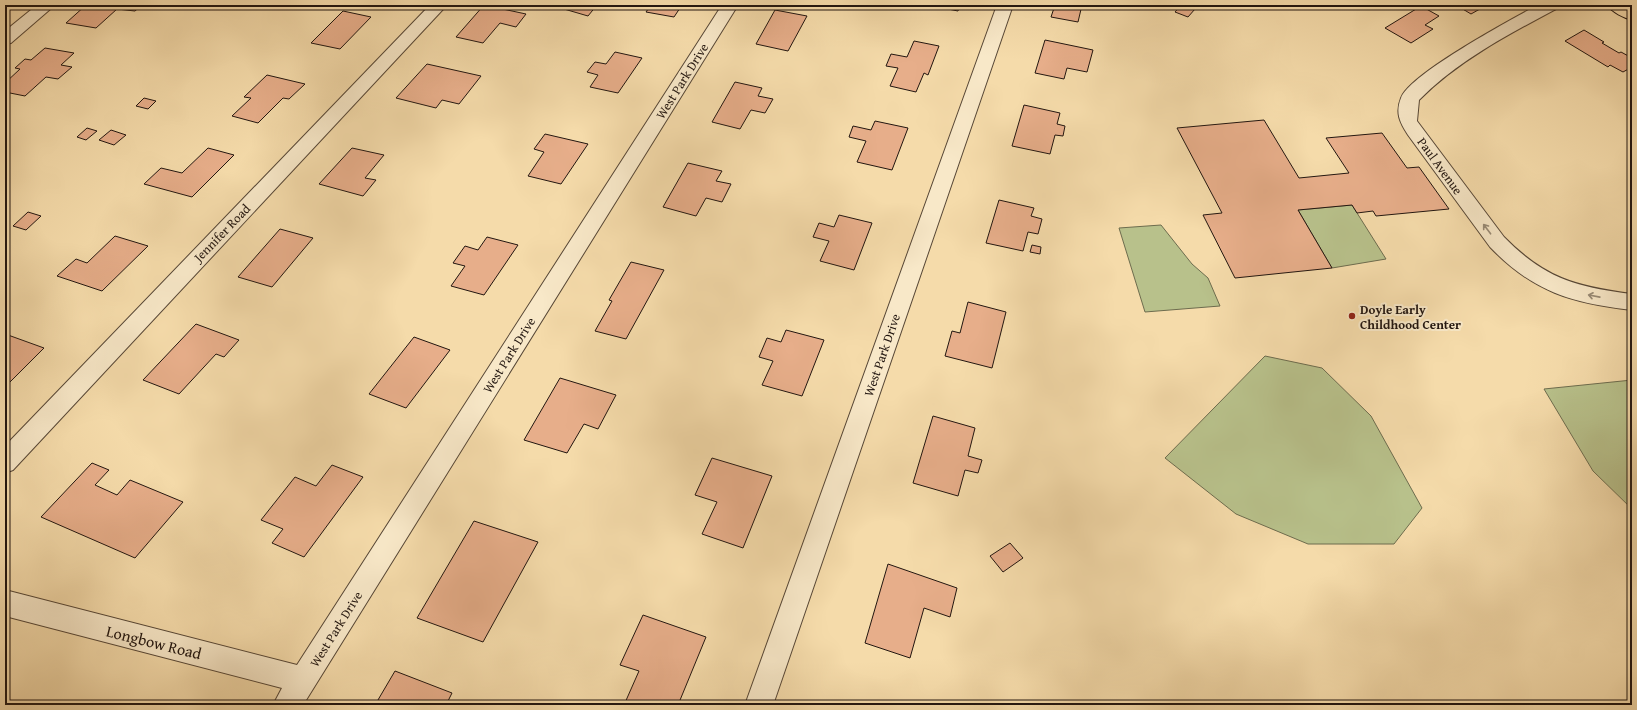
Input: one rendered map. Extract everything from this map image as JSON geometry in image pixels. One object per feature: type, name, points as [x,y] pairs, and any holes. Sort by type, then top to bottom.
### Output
[{"type":"main road","points":[[1615,5],[1632,15]]},
{"type":"street","points":[[5,39],[47,5]]},
{"type":"street","name":"Jennifer Road","points":[[5,462],[439,5]]},
{"type":"street","name":"West Park Drive","points":[[287,705],[730,5]]},
{"type":"street","name":"West Park Drive","points":[[759,705],[1005,5]]},
{"type":"street","name":"Paul Avenue","points":[[1550,5],[1495,35],[1427,81],[1410,98],[1408,121],[1421,142],[1497,242],[1510,258],[1524,270],[1567,290],[1632,302]]},
{"type":"street","name":"Longbow Road","points":[[5,604],[304,680]]},
{"type":"green space","points":[[1352,205],[1386,259],[1332,268],[1298,210]]},
{"type":"green space","points":[[1161,225],[1192,264],[1208,278],[1220,306],[1145,312],[1119,228]]},
{"type":"green space","points":[[1265,356],[1322,368],[1371,416],[1422,508],[1394,544],[1308,544],[1236,514],[1165,458]]},
{"type":"green space","points":[[1632,380],[1632,509],[1593,471],[1544,389]]},
{"type":"building","points":[[86,5],[142,5],[135,11],[117,9],[96,28],[66,23]]},
{"type":"building","points":[[484,5],[526,14],[516,27],[500,23],[483,43],[456,37]]},
{"type":"building","points":[[569,5],[597,5],[588,16],[564,9]]},
{"type":"building","points":[[651,5],[682,5],[674,17],[646,12]]},
{"type":"building","points":[[928,5],[960,5],[958,11]]},
{"type":"building","points":[[1055,5],[1082,5],[1078,22],[1051,17]]},
{"type":"building","points":[[1181,5],[1195,9],[1188,17],[1175,12]]},
{"type":"building","points":[[1456,5],[1487,5],[1471,14]]},
{"type":"building","points":[[1421,6],[1439,16],[1425,25],[1433,29],[1411,43],[1385,28]]},
{"type":"building","points":[[775,10],[807,16],[788,51],[756,44]]},
{"type":"building","points":[[343,11],[371,17],[340,49],[311,43]]},
{"type":"building","points":[[1584,30],[1619,53],[1621,52],[1632,58],[1632,67],[1623,72],[1610,65],[1608,67],[1565,41]]},
{"type":"building","points":[[1045,40],[1093,50],[1087,72],[1067,68],[1064,79],[1035,73]]},
{"type":"building","points":[[914,41],[939,46],[928,75],[924,73],[916,92],[890,86],[898,68],[886,66],[891,54],[907,57]]},
{"type":"building","points":[[45,48],[74,53],[61,65],[72,67],[58,79],[46,77],[25,96],[5,92],[5,83],[20,69],[15,68],[25,59],[31,60]]},
{"type":"building","points":[[615,52],[642,58],[618,93],[590,87],[598,75],[587,72],[595,62],[606,64]]},
{"type":"building","points":[[427,64],[481,76],[459,104],[442,100],[436,108],[396,98]]},
{"type":"building","points":[[267,75],[305,84],[289,99],[283,98],[258,123],[232,116],[251,98],[244,97]]},
{"type":"building","points":[[735,82],[762,88],[758,96],[773,99],[765,113],[751,110],[740,129],[712,122]]},
{"type":"building","points":[[144,98],[156,101],[148,109],[136,106]]},
{"type":"building","points":[[1024,105],[1060,113],[1057,124],[1065,126],[1063,136],[1055,135],[1050,154],[1012,146]]},
{"type":"building","points":[[1264,120],[1299,178],[1349,173],[1326,138],[1382,133],[1407,168],[1419,167],[1449,209],[1376,216],[1373,211],[1357,213],[1352,205],[1298,210],[1332,268],[1235,278],[1203,215],[1222,213],[1177,128]]},
{"type":"building","points":[[875,121],[908,128],[892,170],[857,162],[866,141],[849,137],[853,126],[871,130]]},
{"type":"building","points":[[87,128],[97,131],[86,140],[77,137]]},
{"type":"building","points":[[111,130],[126,135],[114,145],[99,140]]},
{"type":"building","points":[[545,134],[588,144],[561,184],[528,176],[544,152],[534,149]]},
{"type":"building","points":[[208,148],[234,155],[192,197],[144,184],[161,168],[182,173]]},
{"type":"building","points":[[352,148],[384,155],[365,178],[376,180],[363,196],[319,184]]},
{"type":"building","points":[[688,163],[722,171],[716,181],[731,184],[722,202],[706,198],[696,216],[663,207]]},
{"type":"building","points":[[999,200],[1034,208],[1031,216],[1042,219],[1038,234],[1028,232],[1023,251],[986,243]]},
{"type":"building","points":[[28,212],[41,216],[26,230],[13,226]]},
{"type":"building","points":[[839,215],[872,223],[854,270],[820,261],[829,241],[813,237],[819,223],[834,227]]},
{"type":"building","points":[[280,229],[313,238],[272,287],[238,277]]},
{"type":"building","points":[[115,236],[148,246],[102,291],[57,276],[76,259],[87,263]]},
{"type":"building","points":[[487,237],[518,245],[484,295],[451,286],[465,266],[453,263],[465,246],[478,250]]},
{"type":"building","points":[[1032,245],[1041,247],[1040,254],[1030,252]]},
{"type":"building","points":[[631,262],[664,270],[626,339],[595,331],[612,301],[609,300]]},
{"type":"building","points":[[968,302],[1006,312],[992,368],[945,356],[952,331],[960,333]]},
{"type":"building","points":[[196,324],[239,340],[224,357],[216,354],[179,394],[143,380]]},
{"type":"building","points":[[786,330],[824,340],[802,396],[762,385],[773,361],[759,357],[767,338],[781,342]]},
{"type":"building","points":[[8,335],[44,348],[5,387],[5,338]]},
{"type":"building","points":[[414,337],[450,350],[406,408],[369,394]]},
{"type":"building","points":[[560,378],[616,395],[598,429],[584,424],[567,453],[524,440]]},
{"type":"building","points":[[933,416],[975,428],[968,456],[982,460],[978,473],[965,470],[958,496],[913,483]]},
{"type":"building","points":[[712,458],[772,476],[743,548],[702,534],[717,502],[695,495]]},
{"type":"building","points":[[92,463],[109,470],[95,485],[117,495],[130,480],[183,502],[135,558],[41,517]]},
{"type":"building","points":[[332,465],[363,477],[304,557],[272,543],[283,529],[261,520],[295,477],[316,486]]},
{"type":"building","points":[[474,521],[538,542],[483,642],[417,618]]},
{"type":"building","points":[[1010,543],[1023,558],[1003,572],[990,556]]},
{"type":"building","points":[[888,564],[957,588],[950,617],[924,608],[910,658],[865,643]]},
{"type":"building","points":[[643,615],[706,637],[678,705],[624,705],[639,671],[620,665]]},
{"type":"building","points":[[395,671],[452,693],[446,705],[375,705]]},
{"type":"place","name":"Doyle Early Childhood Center","points":[[1352,316]]}]
